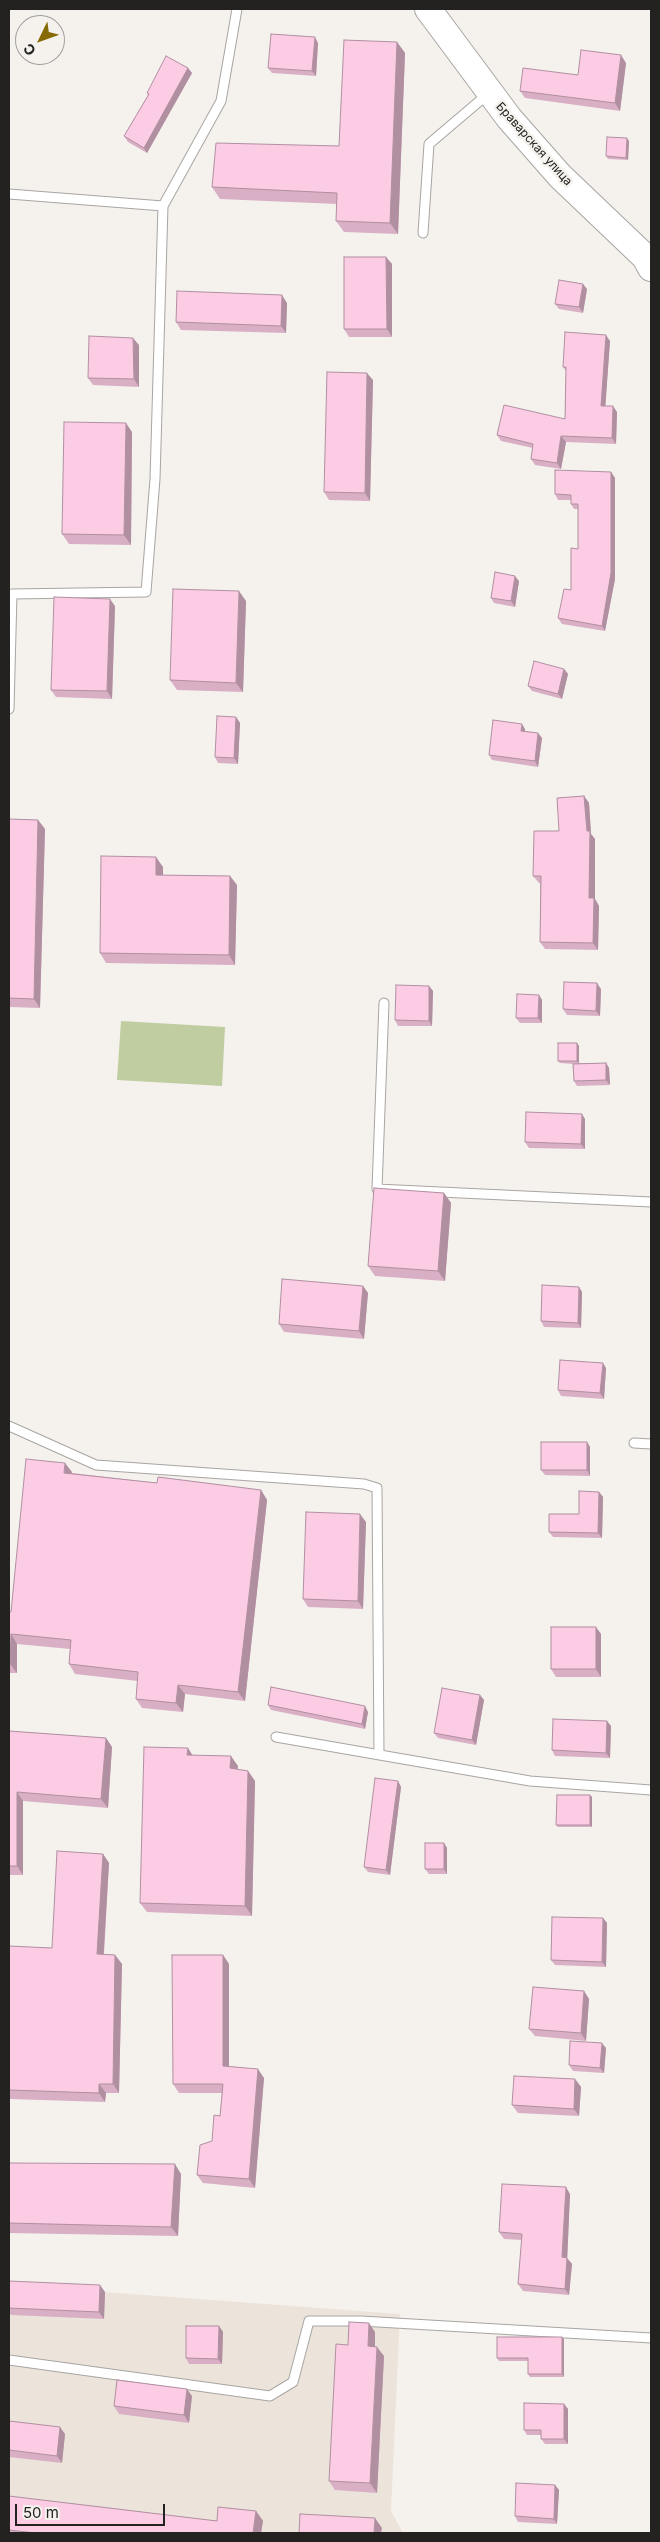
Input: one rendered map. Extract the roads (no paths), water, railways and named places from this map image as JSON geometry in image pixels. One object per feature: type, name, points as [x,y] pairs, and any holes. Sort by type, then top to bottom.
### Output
[{"type":"main road","name":"Браварская улица","points":[[428,9],[489,93],[560,176],[645,257],[651,268]]},
{"type":"lane","points":[[9,708],[12,594],[146,592],[155,479],[164,206],[221,101],[237,9]]},
{"type":"lane","points":[[423,234],[429,144],[489,93]]},
{"type":"lane","points":[[9,194],[164,206]]},
{"type":"lane","points":[[384,1003],[378,1189],[651,1202]]},
{"type":"lane","points":[[9,1426],[96,1465],[364,1484],[377,1488],[379,1755]]},
{"type":"lane","points":[[634,1443],[651,1444]]},
{"type":"lane","points":[[276,1737],[530,1781],[651,1790]]},
{"type":"lane","points":[[9,2360],[270,2396],[293,2382],[309,2321],[361,2321],[651,2338]]}]
